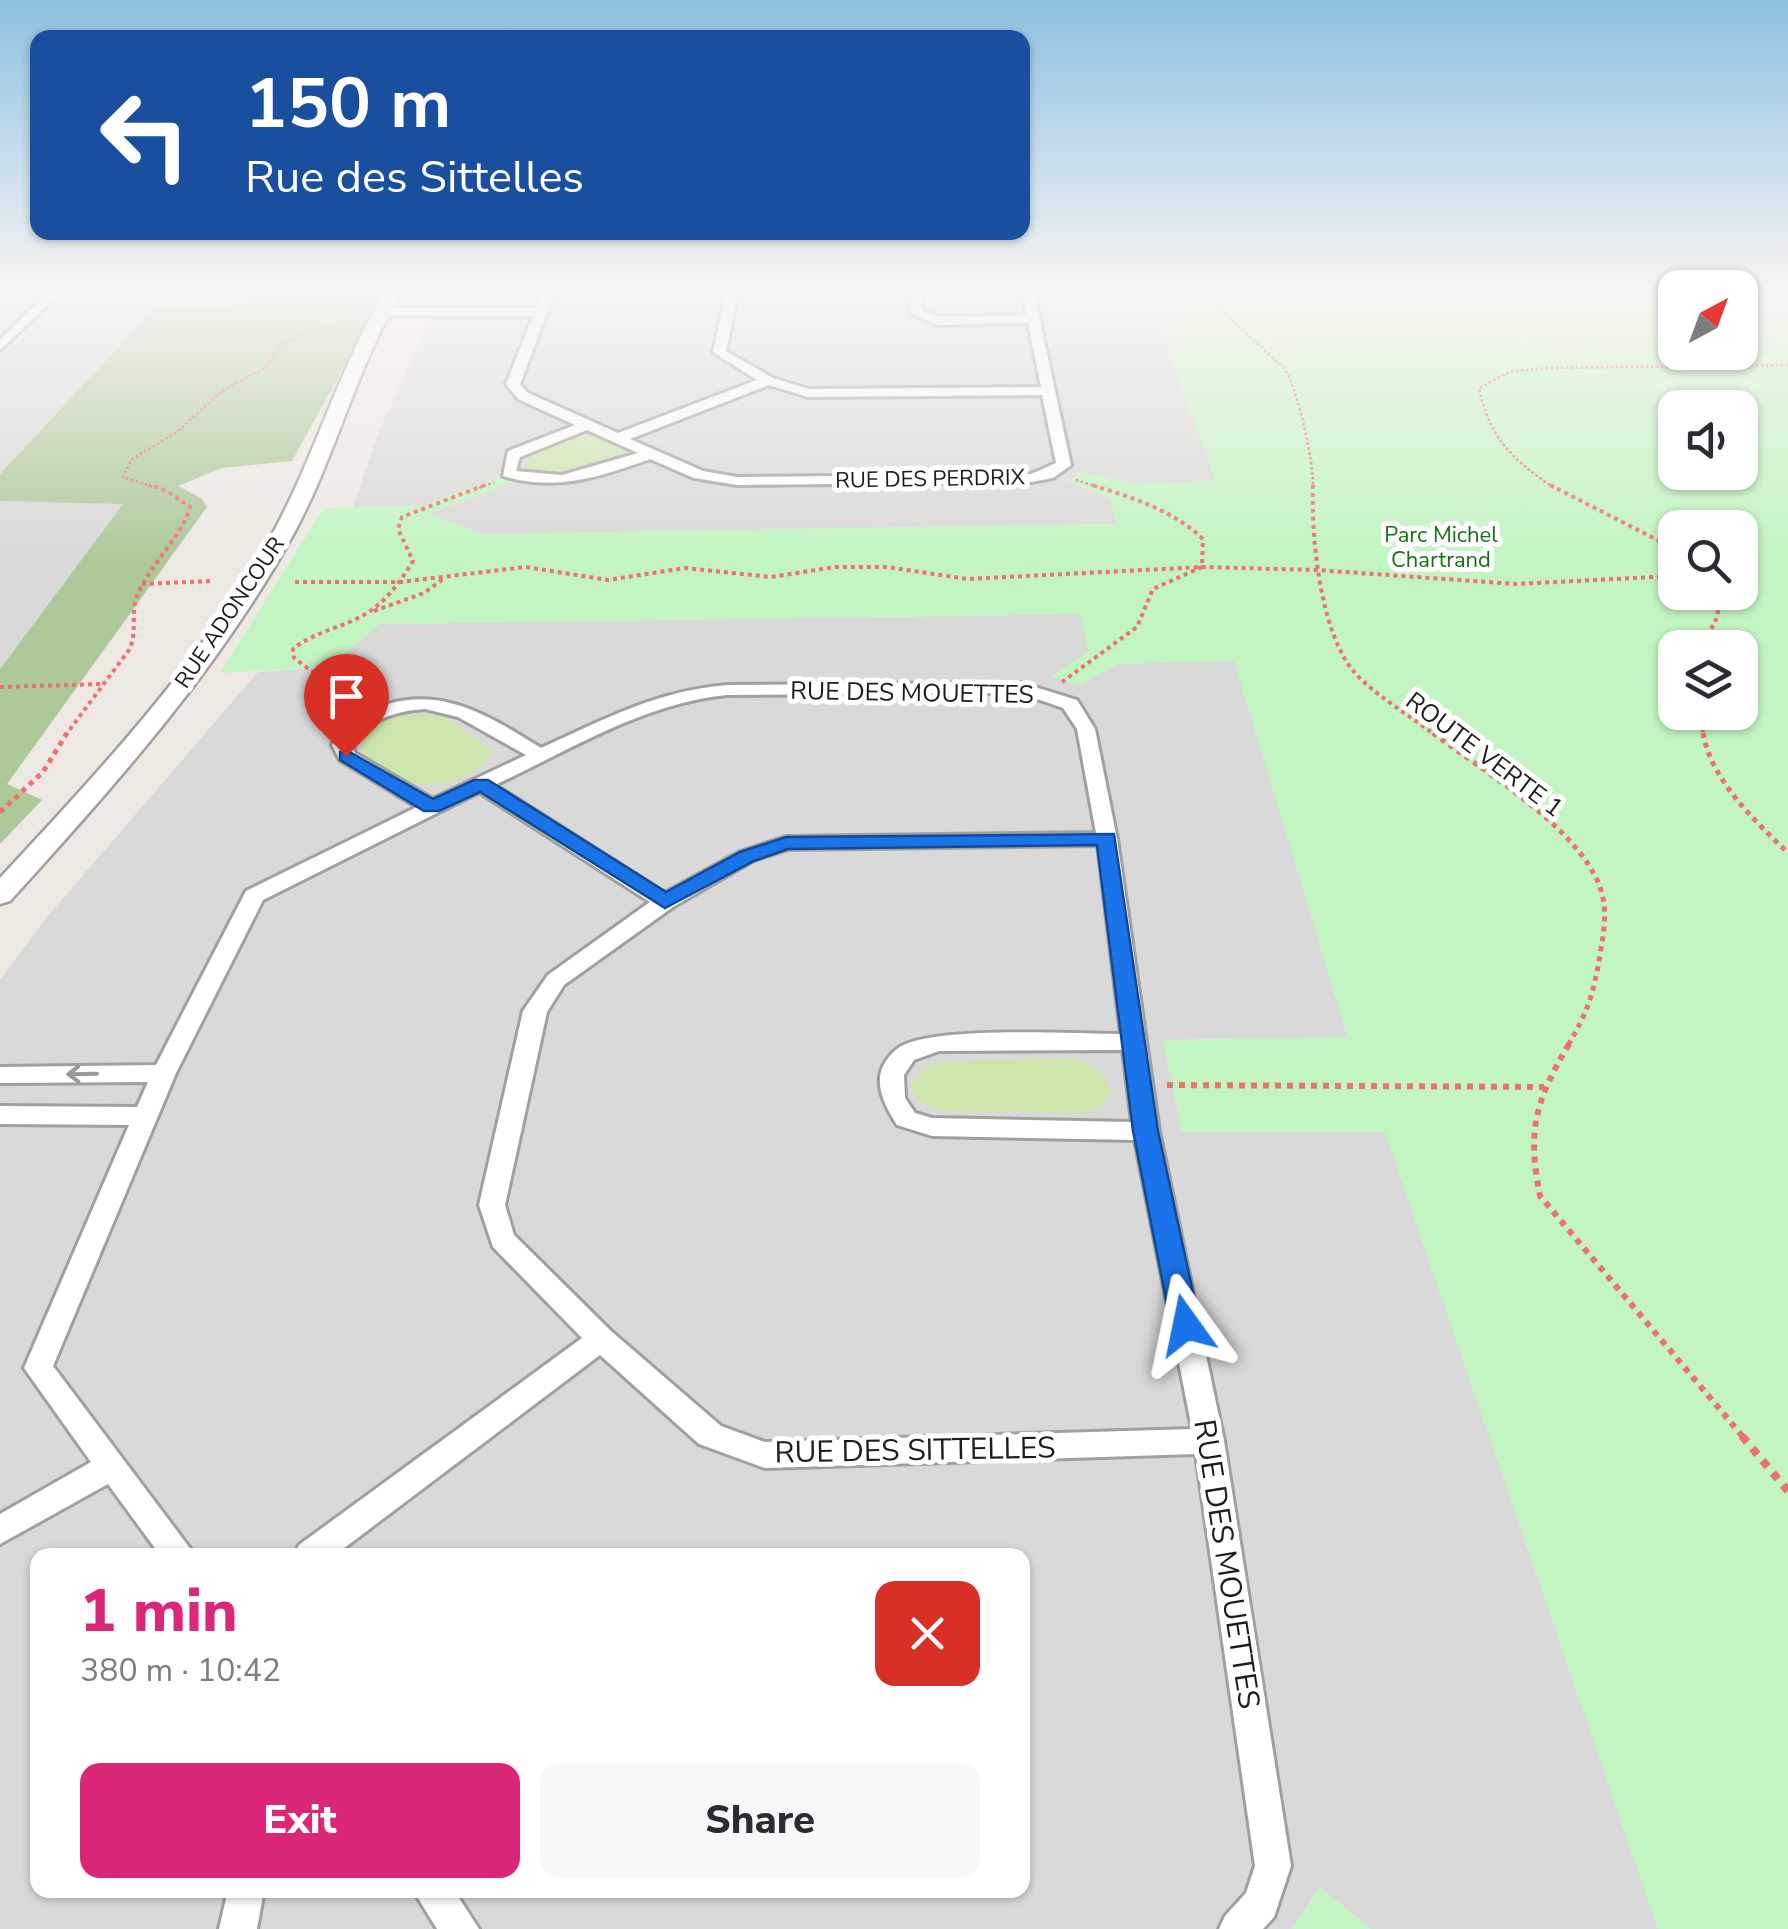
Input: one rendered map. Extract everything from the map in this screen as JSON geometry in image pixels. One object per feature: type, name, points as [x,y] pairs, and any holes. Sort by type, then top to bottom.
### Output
[{"type":"street","name":"RUE ADONCOUR","points":[[0,895],[147,728],[256,578],[301,500],[349,379]]},
{"type":"street","name":"RUE DES PERDRIX","points":[[515,379],[513,384],[523,396],[585,426],[699,475],[737,480],[1031,478],[1054,472],[1064,465],[1046,379]]},
{"type":"street","points":[[765,379],[808,393],[1048,391]]},
{"type":"street","points":[[616,439],[768,381]]},
{"type":"street","points":[[585,426],[514,454],[508,463],[508,473],[558,481],[587,476],[648,454]]},
{"type":"street","name":"RUE DES MOUETTES","points":[[174,1548],[38,1368],[164,1073],[254,896],[539,756],[649,706],[685,694],[727,690],[1002,688],[1046,694],[1070,704],[1086,729],[1107,838],[1138,1085],[1210,1442],[1272,1866],[1261,1904],[1238,1929]]},
{"type":"street","points":[[432,807],[346,756],[342,745],[348,731],[372,716],[406,704],[433,702],[463,709],[539,756]]},
{"type":"street","points":[[481,784],[665,902]]},
{"type":"street","name":"RUE DES SITTELLES","points":[[1107,838],[786,843],[747,856],[665,902],[556,980],[535,1011],[492,1206],[502,1240],[600,1339],[710,1435],[765,1455],[1210,1442]]},
{"type":"street","points":[[1132,1042],[937,1043],[906,1054],[892,1075],[892,1099],[906,1119],[932,1127],[1146,1131]]},
{"type":"street","points":[[0,1075],[164,1073]]},
{"type":"street","points":[[0,1116],[148,1116]]},
{"type":"street","points":[[319,1548],[600,1339]]},
{"type":"street","points":[[0,1530],[112,1466]]},
{"type":"street","points":[[238,1929],[244,1898]]},
{"type":"street","points":[[437,1898],[460,1929]]},
{"type":"path","points":[[0,812],[44,772],[80,712],[134,640],[135,600],[142,584],[192,511],[177,496],[127,480],[122,471],[177,432],[222,391],[246,379]]},
{"type":"path","name":"ROUTE VERTE 1","points":[[1292,379],[1314,467],[1311,530],[1317,570],[1340,646],[1355,674],[1550,823],[1586,861],[1600,888],[1606,916],[1592,1004],[1544,1087],[1530,1151],[1540,1196],[1788,1491]]},
{"type":"path","points":[[1496,379],[1479,388],[1484,418],[1513,460],[1574,499],[1658,541]]},
{"type":"path","points":[[1054,472],[1188,522],[1203,539],[1202,567]]},
{"type":"path","points":[[371,612],[400,582],[413,561],[398,529],[402,518],[514,475]]},
{"type":"path","points":[[294,582],[400,582],[526,567],[608,580],[685,568],[771,577],[835,567],[887,568],[967,579],[1202,567],[1317,570],[1516,584],[1658,577]]},
{"type":"path","points":[[1046,694],[1137,627],[1153,589],[1202,567]]},
{"type":"path","points":[[372,716],[293,654],[299,643],[313,635],[424,594],[443,579]]},
{"type":"path","points":[[142,584],[211,581]]},
{"type":"path","points":[[0,686],[104,684]]},
{"type":"path","points":[[1703,730],[1704,742],[1719,769],[1768,834],[1788,853]]},
{"type":"path","points":[[1138,1085],[1544,1087]]},
{"type":"shaded area","points":[[0,379],[89,379],[0,474]]},
{"type":"shaded area","points":[[403,379],[1180,379],[1216,481],[1133,484],[1083,472],[1069,482],[1109,497],[1118,524],[485,534],[427,514],[503,475],[422,506],[353,507],[377,436]]},
{"type":"shaded area","points":[[0,501],[124,503],[0,669]]},
{"type":"shaded area","points":[[1080,614],[1089,651],[1052,676],[1079,685],[1118,664],[1234,660],[1348,1038],[1163,1040],[1182,1132],[1385,1132],[1658,1929],[1371,1929],[1320,1888],[1291,1929],[0,1929],[0,980],[47,917],[258,672],[330,667],[379,624]]},
{"type":"green space","points":[[89,379],[337,379],[292,461],[222,468],[178,486],[201,498],[207,507],[7,784],[42,800],[0,844],[0,669],[123,504],[0,501],[0,474]]},
{"type":"green space","name":"Parc Michel Chartrand","points":[[1179,379],[1788,379],[1788,1929],[1658,1929],[1385,1132],[1182,1132],[1163,1040],[1348,1037],[1234,661],[1118,664],[1079,685],[1051,676],[1089,651],[1080,614],[379,624],[330,667],[220,673],[324,508],[422,506],[503,475],[515,481],[428,514],[485,534],[1117,524],[1109,497],[1068,482],[1083,472],[1133,484],[1215,481]]},
{"type":"green space","points":[[587,436],[628,451],[625,458],[588,472],[558,477],[545,477],[525,464],[543,447]]},
{"type":"green space","points":[[410,714],[445,717],[492,751],[463,778],[444,783],[425,785],[387,774],[359,747],[374,728]]},
{"type":"green space","points":[[1075,1058],[1099,1071],[1109,1087],[1110,1095],[1101,1107],[1085,1113],[940,1111],[921,1102],[911,1083],[929,1065],[952,1061]]},
{"type":"green space","points":[[1320,1888],[1371,1929],[1291,1929]]},
{"type":"route","points":[[346,756],[432,807],[481,784],[665,902],[747,856],[786,843],[1107,838],[1146,1131],[1186,1325]]}]
